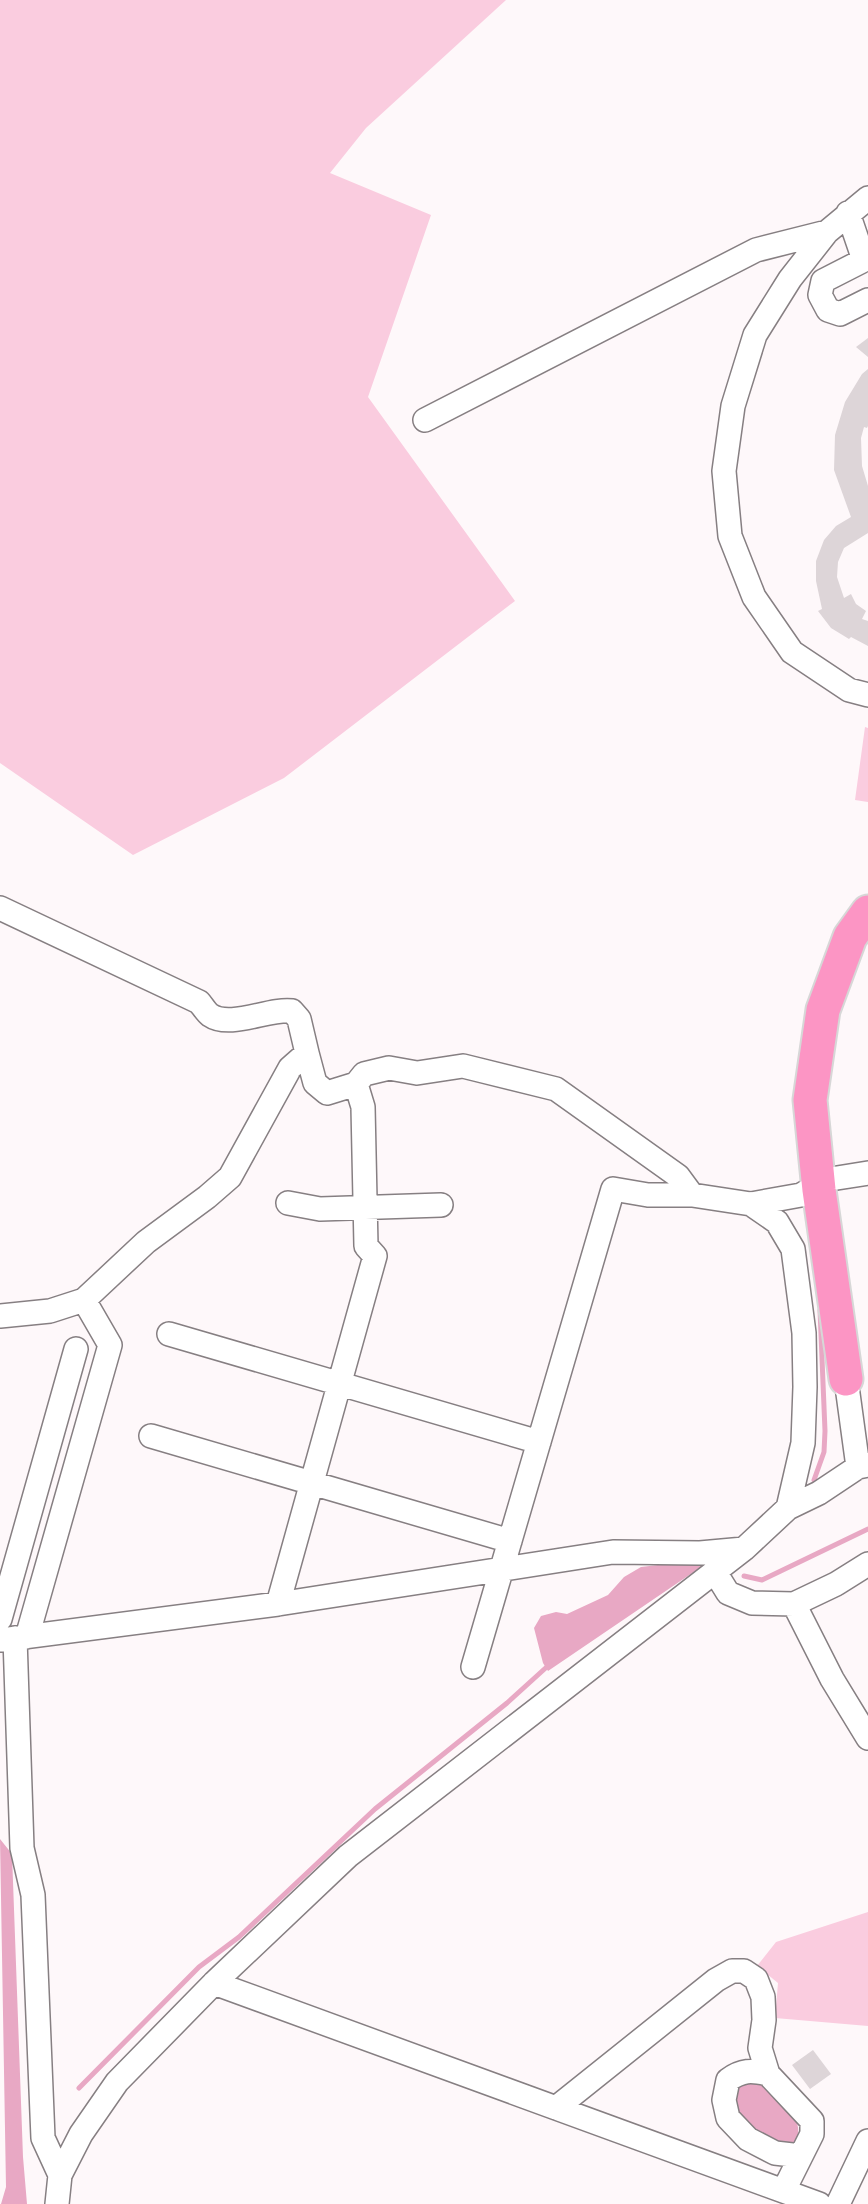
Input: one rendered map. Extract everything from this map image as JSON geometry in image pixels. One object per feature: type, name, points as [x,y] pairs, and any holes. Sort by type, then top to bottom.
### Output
[{"type":"highway","points":[[846,1379],[819,1190],[810,1100],[823,1010],[850,937],[868,912]]},
{"type":"street","points":[[868,198],[827,232],[790,279],[755,335],[733,406],[724,471],[730,536],[754,597],[792,652],[849,690],[868,695]]},
{"type":"street","points":[[848,214],[866,259],[823,281],[820,295],[828,310],[840,314],[868,300]]},
{"type":"street","points":[[425,420],[756,250],[827,232]]},
{"type":"street","points":[[0,908],[199,1002],[210,1015],[239,1019],[279,1009],[292,1011],[299,1019],[315,1083],[327,1093],[356,1084],[363,1074],[389,1068],[417,1073],[463,1066],[556,1089],[678,1176],[692,1195]]},
{"type":"street","points":[[0,1316],[50,1311],[84,1300],[146,1242],[207,1197],[230,1177],[290,1068],[307,1053]]},
{"type":"street","points":[[278,1604],[375,1256],[366,1246],[363,1107],[356,1084]]},
{"type":"street","points":[[837,1178],[868,1173]]},
{"type":"street","points":[[473,1667],[613,1189],[648,1195],[692,1195],[751,1204],[807,1191]]},
{"type":"street","points":[[288,1203],[320,1209],[441,1205]]},
{"type":"street","points":[[751,1204],[777,1222],[793,1249],[802,1321],[803,1443],[788,1508]]},
{"type":"street","points":[[60,2175],[43,2138],[33,1895],[22,1849],[14,1638],[110,1345],[84,1300]]},
{"type":"street","points":[[169,1334],[539,1441]]},
{"type":"street","points":[[0,1619],[76,1349]]},
{"type":"street","points":[[57,2204],[60,2175],[81,2134],[117,2082],[215,1983],[348,1856],[715,1572],[788,1508],[863,1466],[846,1379]]},
{"type":"street","points":[[151,1436],[510,1541]]},
{"type":"street","points":[[14,1638],[278,1604],[613,1552],[700,1553],[744,1549]]},
{"type":"street","points":[[715,1572],[728,1593],[752,1603],[794,1604],[836,1584],[868,1564]]},
{"type":"street","points":[[794,1604],[832,1679],[868,1738]]},
{"type":"street","points":[[556,2108],[716,1980],[732,1971],[744,1971],[756,1979],[763,1997],[764,2020],[760,2048],[768,2074],[812,2121],[812,2134],[784,2190]]},
{"type":"street","points":[[215,1983],[818,2204]]},
{"type":"street","points":[[768,2074],[754,2070],[741,2071],[728,2080],[724,2100],[728,2118],[748,2139],[766,2149],[775,2153],[801,2156]]},
{"type":"street","points":[[838,2204],[868,2141]]},
{"type":"shaded area","points":[[0,0],[506,0],[366,128],[330,173],[431,215],[368,397],[515,601],[284,778],[133,855],[0,763]]},
{"type":"shaded area","points":[[865,727],[868,728],[868,802],[855,800]]},
{"type":"shaded area","points":[[699,1560],[704,1565],[548,1671],[543,1663],[534,1628],[541,1616],[556,1612],[567,1614],[608,1595],[624,1577],[641,1567]]},
{"type":"shaded area","points":[[0,1839],[12,1854],[27,2204],[1,2204],[6,2187]]},
{"type":"shaded area","points":[[868,1912],[868,2026],[775,2018],[778,1983],[757,1966],[776,1942]]},
{"type":"shaded area","points":[[758,2077],[790,2108],[795,2117],[798,2137],[794,2148],[747,2132],[735,2116],[732,2083]]},
{"type":"building","points":[[868,338],[868,357],[856,347]]},
{"type":"building","points":[[868,369],[868,426],[864,427],[861,438],[862,466],[868,486],[868,533],[844,548],[838,562],[837,577],[844,598],[851,594],[856,604],[866,611],[862,619],[868,621],[868,646],[831,628],[818,611],[822,609],[816,581],[816,561],[824,540],[836,526],[851,517],[834,470],[835,435],[845,402]]},
{"type":"building","points":[[813,2050],[831,2074],[810,2089],[792,2065]]},
{"type":"waterway","points":[[814,1480],[824,1452],[825,1431],[820,1310]]},
{"type":"waterway","points":[[744,1576],[762,1580],[868,1529]]},
{"type":"waterway","points":[[79,2088],[199,1967],[239,1937],[375,1809],[507,1703],[550,1664]]}]
